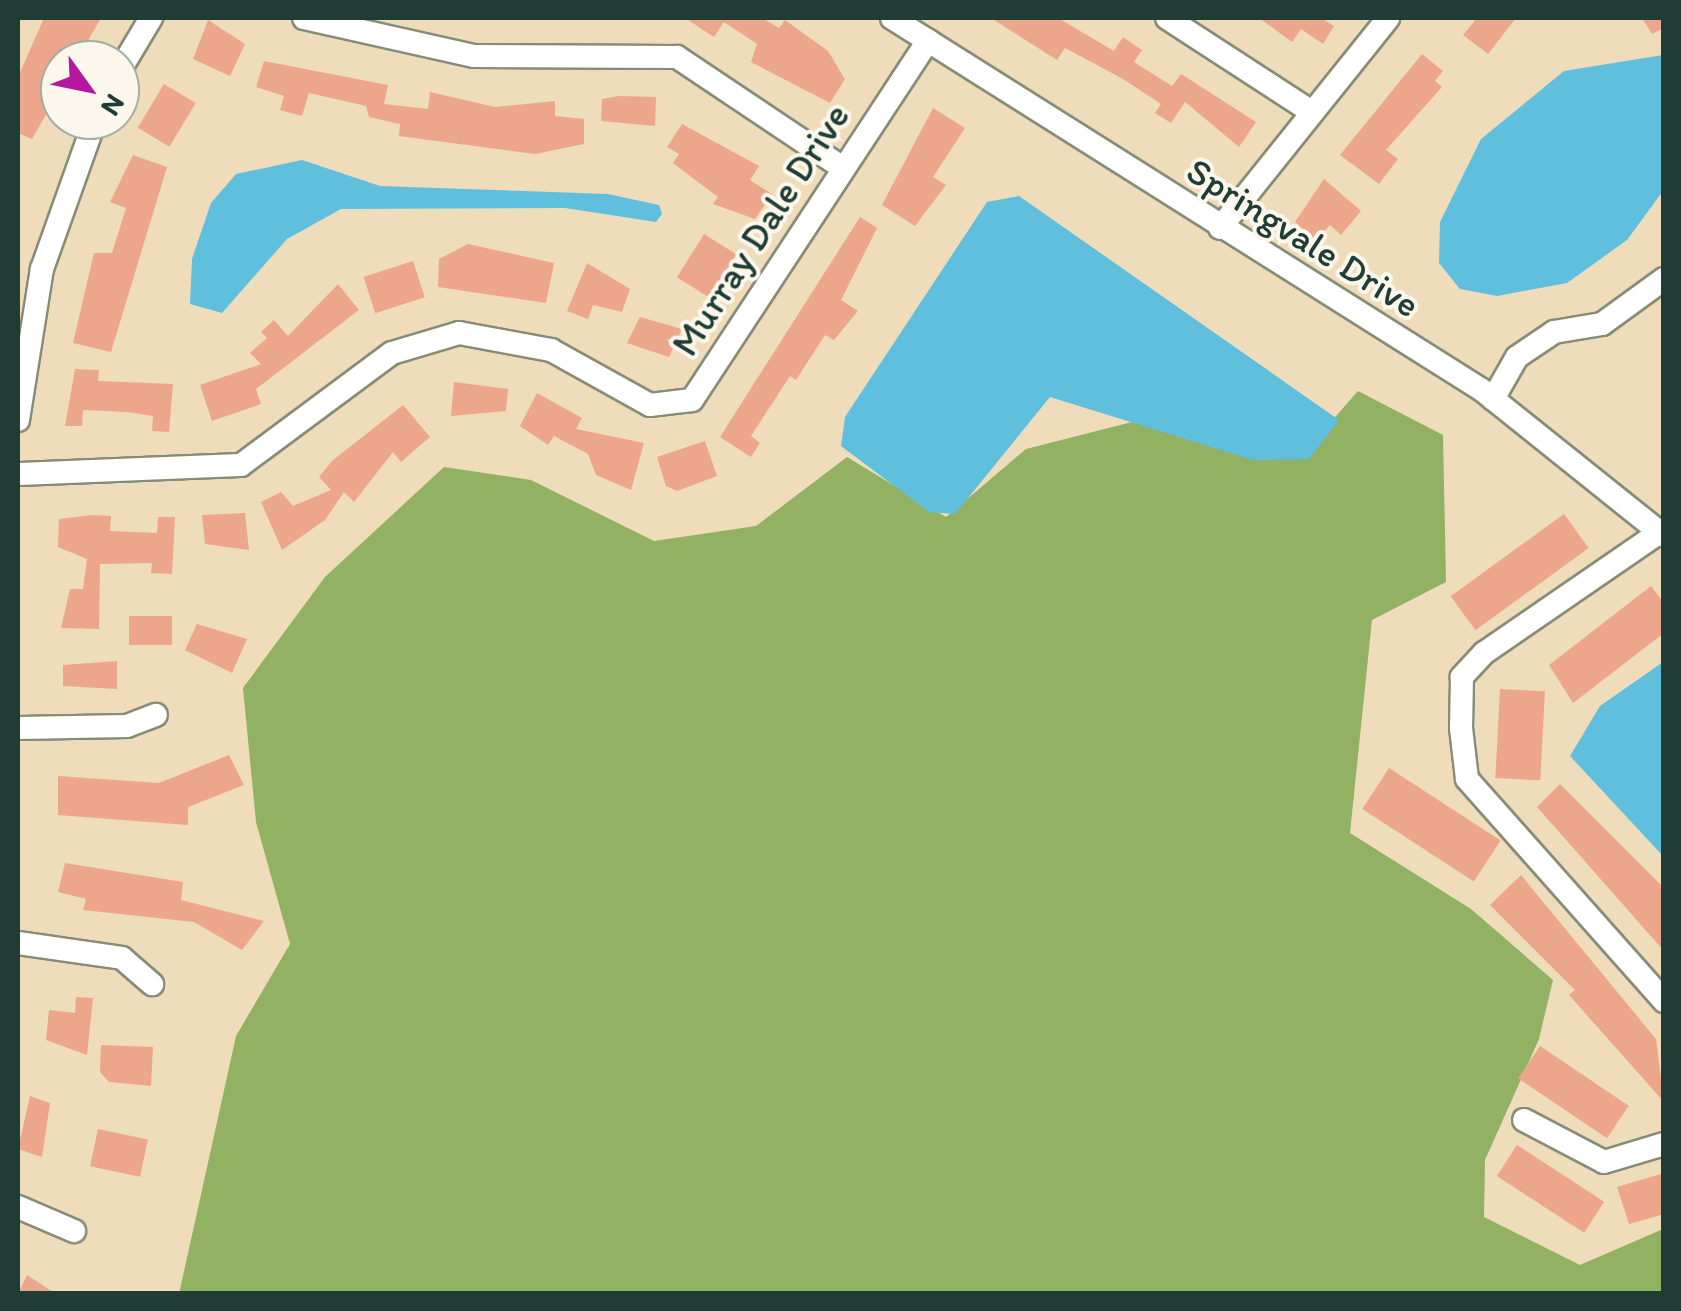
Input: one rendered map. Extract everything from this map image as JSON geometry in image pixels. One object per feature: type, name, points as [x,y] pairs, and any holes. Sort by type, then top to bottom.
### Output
[{"type":"street","points":[[137,40],[150,18]]},
{"type":"street","points":[[304,18],[474,56],[677,57],[843,168]]},
{"type":"street","name":"Springvale Drive","points":[[892,18],[1493,399],[1662,534]]},
{"type":"street","points":[[1167,18],[1312,112]]},
{"type":"street","points":[[1220,228],[1388,18]]},
{"type":"street","name":"Murray Dale Drive","points":[[18,474],[241,464],[392,353],[459,333],[551,350],[650,404],[692,400],[928,41]]},
{"type":"street","points":[[18,420],[42,269],[88,140]]},
{"type":"street","points":[[1493,399],[1517,357],[1554,332],[1602,324],[1664,280]]},
{"type":"street","points":[[1662,534],[1484,653],[1462,677],[1461,728],[1467,779],[1664,1001]]},
{"type":"street","points":[[18,728],[127,726],[156,715]]},
{"type":"street","points":[[18,943],[122,958],[152,984]]},
{"type":"street","points":[[1524,1120],[1604,1162],[1664,1144]]},
{"type":"street","points":[[18,1207],[74,1230]]},
{"type":"green space","points":[[1358,391],[1443,435],[1446,582],[1372,620],[1350,833],[1471,909],[1553,980],[1539,1039],[1485,1160],[1484,1217],[1580,1265],[1663,1229],[1663,1293],[179,1294],[236,1036],[290,944],[256,822],[243,688],[325,577],[444,467],[531,480],[654,541],[756,526],[847,457],[946,517],[1026,449],[1132,422],[1301,456]]},
{"type":"water","points":[[1663,55],[1663,191],[1627,240],[1567,283],[1497,296],[1460,289],[1439,263],[1440,222],[1481,139],[1564,71]]},
{"type":"water","points":[[302,160],[380,186],[608,194],[659,205],[662,214],[656,222],[565,208],[341,209],[287,239],[222,313],[190,304],[192,259],[211,203],[236,174]]},
{"type":"water","points":[[1019,196],[1339,420],[1309,459],[1253,460],[1050,397],[955,514],[929,512],[841,446],[845,417],[987,202]]},
{"type":"water","points":[[1664,662],[1663,856],[1570,756],[1600,706]]},
{"type":"building","points":[[44,18],[101,18],[88,40],[40,40],[40,125],[32,139],[18,133],[18,77]]},
{"type":"building","points":[[685,18],[762,18],[779,28],[785,20],[828,51],[845,79],[830,103],[751,62],[757,44],[724,22],[714,37]]},
{"type":"building","points":[[991,18],[1058,18],[1114,51],[1123,37],[1142,50],[1134,62],[1172,86],[1181,74],[1256,122],[1239,147],[1185,102],[1171,123],[1155,113],[1161,104],[1123,79],[1065,48],[1057,60]]},
{"type":"building","points":[[1259,18],[1321,18],[1334,26],[1323,44],[1301,29],[1292,42]]},
{"type":"building","points":[[1477,18],[1516,18],[1488,54],[1463,35]]},
{"type":"building","points":[[1642,18],[1664,18],[1664,28],[1652,34]]},
{"type":"building","points":[[208,20],[245,44],[230,76],[193,59]]},
{"type":"building","points":[[1422,54],[1443,71],[1435,81],[1442,87],[1386,150],[1398,159],[1379,184],[1340,155]]},
{"type":"building","points":[[264,61],[388,85],[384,104],[428,109],[430,92],[495,107],[555,101],[555,116],[584,119],[584,144],[535,154],[399,136],[400,124],[369,117],[366,106],[309,93],[302,116],[280,110],[284,96],[256,87]]},
{"type":"building","points":[[164,84],[196,103],[169,147],[140,129]]},
{"type":"building","points":[[656,97],[655,126],[601,121],[602,99]]},
{"type":"building","points":[[933,108],[965,128],[933,177],[946,185],[915,226],[882,205]]},
{"type":"building","points":[[682,124],[759,166],[750,180],[772,194],[755,219],[713,204],[718,197],[673,163],[679,154],[667,147]]},
{"type":"building","points":[[133,155],[167,167],[111,352],[73,343],[94,253],[112,253],[126,208],[110,202]]},
{"type":"building","points":[[1324,179],[1361,211],[1341,235],[1330,225],[1316,240],[1295,222]]},
{"type":"building","points":[[860,217],[877,228],[841,300],[858,311],[834,340],[825,335],[796,380],[790,376],[751,436],[760,443],[751,457],[720,437]]},
{"type":"building","points":[[704,234],[736,254],[709,297],[677,277]]},
{"type":"building","points":[[468,244],[554,263],[546,303],[438,287],[439,259]]},
{"type":"building","points":[[413,261],[425,297],[375,313],[364,277]]},
{"type":"building","points":[[587,263],[630,289],[622,312],[593,305],[588,319],[567,311]]},
{"type":"building","points":[[338,284],[359,310],[256,389],[261,404],[212,421],[200,385],[261,364],[250,353],[267,338],[261,332],[274,320],[288,336]]},
{"type":"building","points":[[640,317],[682,329],[669,357],[627,343]]},
{"type":"building","points":[[75,369],[99,370],[98,381],[173,384],[169,432],[152,431],[153,416],[127,412],[83,410],[82,426],[65,426]]},
{"type":"building","points":[[454,382],[508,389],[506,411],[451,416]]},
{"type":"building","points":[[537,393],[582,418],[576,429],[644,443],[631,490],[596,475],[588,454],[554,436],[548,445],[520,426]]},
{"type":"building","points":[[403,405],[430,437],[401,462],[393,452],[354,502],[344,492],[325,520],[282,550],[261,502],[281,492],[293,506],[331,490],[319,477],[332,461]]},
{"type":"building","points":[[705,441],[717,476],[677,491],[666,486],[657,457]]},
{"type":"building","points":[[245,513],[249,550],[205,544],[202,515]]},
{"type":"building","points":[[1564,514],[1589,548],[1475,630],[1451,596]]},
{"type":"building","points":[[111,516],[110,531],[157,533],[158,517],[175,517],[172,574],[151,573],[152,563],[100,564],[99,629],[61,628],[70,589],[83,589],[87,559],[58,547],[59,519]]},
{"type":"building","points":[[1651,586],[1664,603],[1664,633],[1573,703],[1549,665]]},
{"type":"building","points":[[129,616],[172,616],[172,645],[129,645]]},
{"type":"building","points":[[197,624],[247,639],[232,673],[185,650]]},
{"type":"building","points":[[117,661],[117,689],[63,686],[63,665]]},
{"type":"building","points":[[1500,689],[1545,691],[1540,780],[1495,778]]},
{"type":"building","points":[[229,755],[244,785],[188,807],[188,825],[58,815],[58,776],[159,783]]},
{"type":"building","points":[[1389,768],[1501,840],[1474,882],[1362,809]]},
{"type":"building","points":[[1560,784],[1664,888],[1664,951],[1537,807]]},
{"type":"building","points":[[65,863],[183,882],[181,900],[264,921],[242,950],[194,922],[83,910],[86,899],[58,892]]},
{"type":"building","points":[[1521,875],[1656,1039],[1664,1102],[1569,995],[1575,990],[1490,905]]},
{"type":"building","points":[[76,997],[93,998],[87,1055],[46,1040],[49,1010],[75,1013]]},
{"type":"building","points":[[101,1045],[153,1047],[151,1086],[109,1082],[100,1072]]},
{"type":"building","points":[[1540,1046],[1629,1106],[1607,1138],[1518,1078]]},
{"type":"building","points":[[30,1096],[50,1103],[42,1157],[18,1149]]},
{"type":"building","points":[[98,1129],[148,1140],[140,1177],[90,1166]]},
{"type":"building","points":[[1517,1145],[1604,1202],[1584,1233],[1497,1176]]},
{"type":"building","points":[[1664,1173],[1664,1214],[1629,1224],[1617,1187]]},
{"type":"building","points":[[27,1275],[56,1294],[18,1294]]}]
